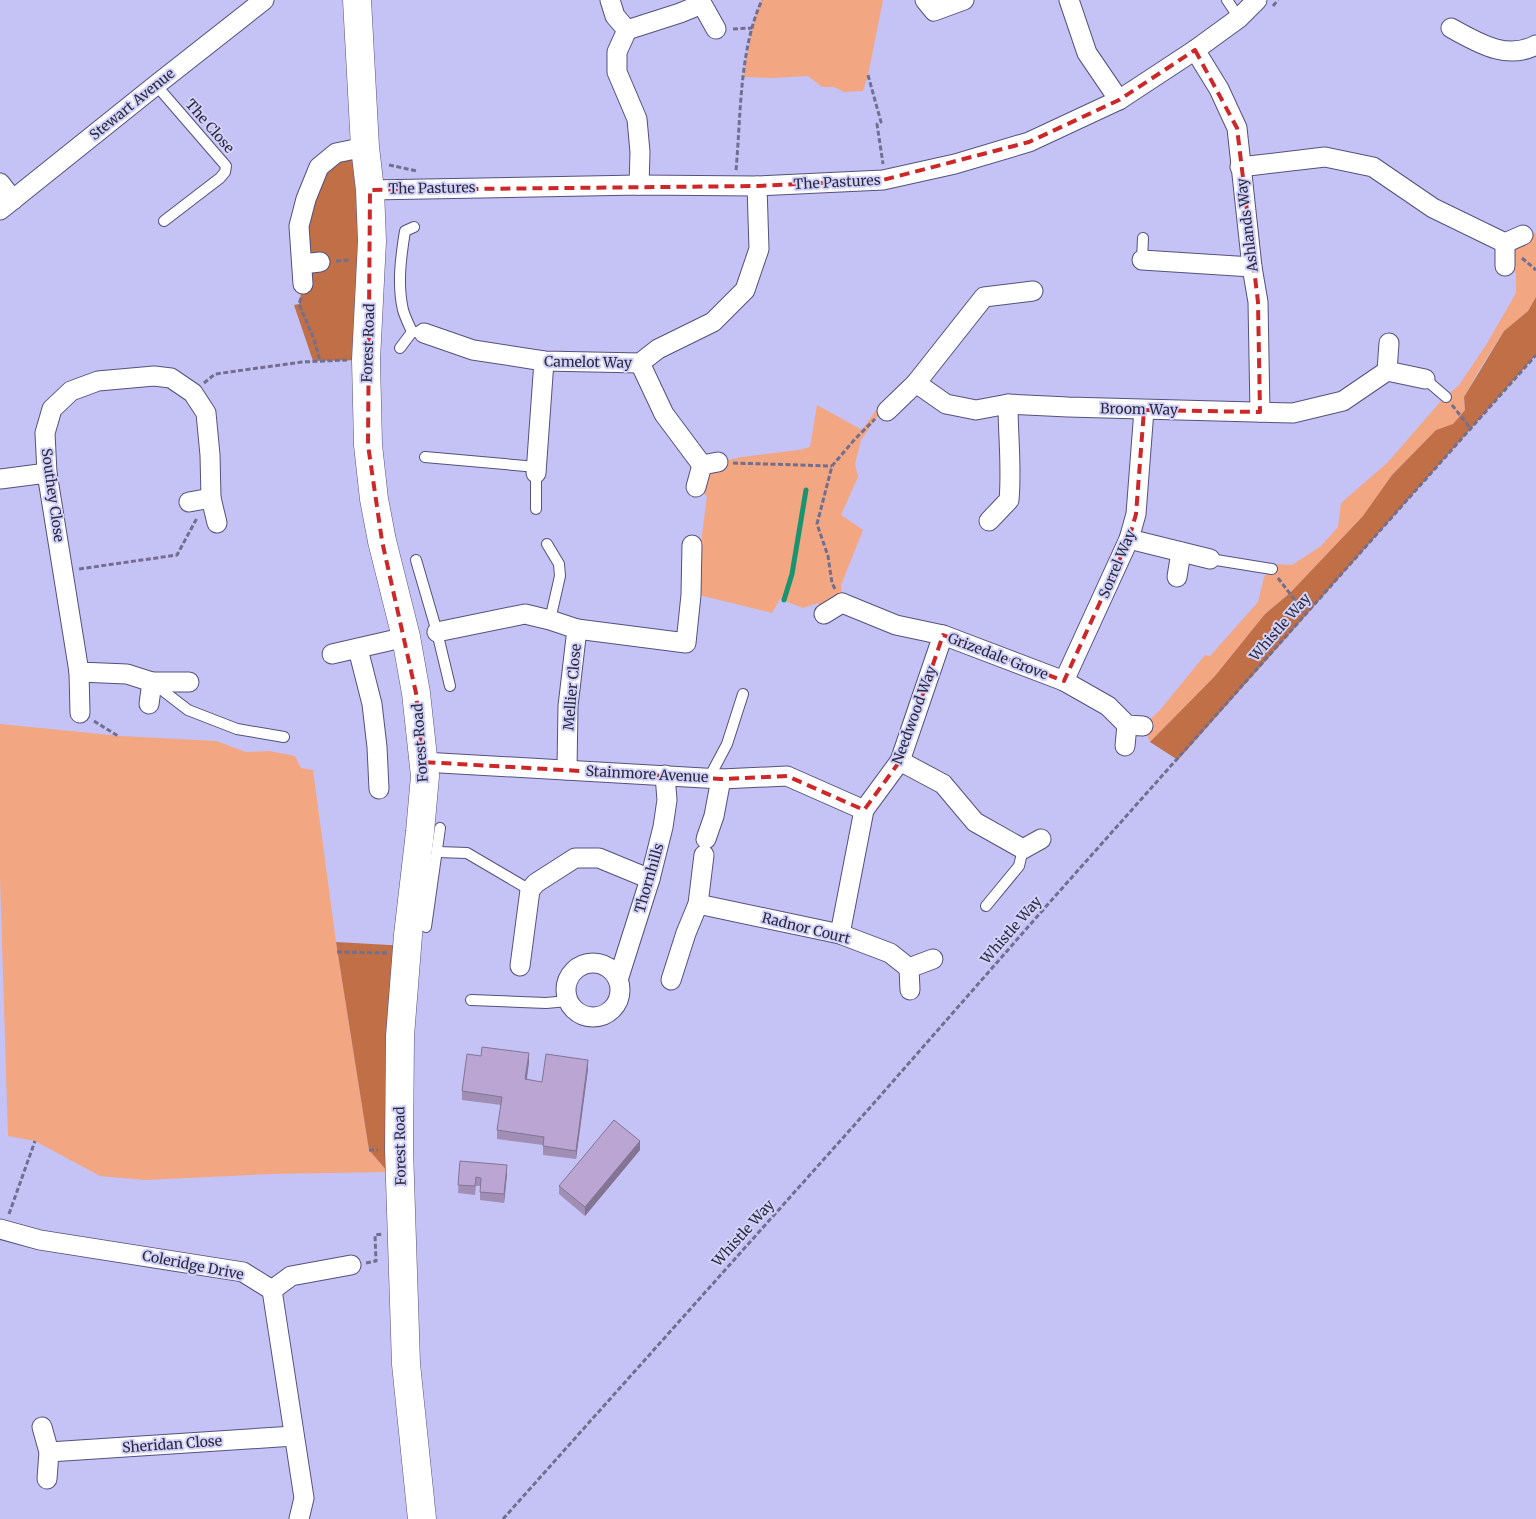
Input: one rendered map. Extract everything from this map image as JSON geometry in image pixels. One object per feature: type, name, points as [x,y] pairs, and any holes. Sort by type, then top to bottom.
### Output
[{"type":"street","name":"Stewart Avenue","points":[[7,205],[264,0]]},
{"type":"street","name":"Forest Road","points":[[357,0],[373,155],[370,190],[372,258],[366,360],[368,445],[374,498],[382,541],[406,637],[416,692],[424,776],[420,832],[406,953],[400,1036],[398,1149],[406,1364],[422,1519]]},
{"type":"street","points":[[610,0],[615,16],[627,30]]},
{"type":"street","points":[[929,13],[964,0]]},
{"type":"street","points":[[1069,0],[1087,53],[1119,100]]},
{"type":"street","name":"The Pastures","points":[[370,190],[639,185],[757,186],[883,180],[955,164],[1029,142],[1119,100],[1195,50],[1239,18],[1265,3]]},
{"type":"street","points":[[639,185],[640,152],[636,119],[617,72],[617,52],[627,30],[702,4],[716,29]]},
{"type":"street","points":[[1451,28],[1494,49],[1518,51],[1536,45]]},
{"type":"street","name":"Ashlands Way","points":[[1195,50],[1219,89],[1237,128],[1252,267],[1258,302],[1260,412]]},
{"type":"street","points":[[303,284],[300,226],[306,199],[319,167],[336,153],[373,155]]},
{"type":"street","points":[[1240,166],[1325,157],[1373,167],[1433,208],[1504,243],[1523,235]]},
{"type":"street","points":[[0,183],[7,205]]},
{"type":"street","name":"Camelot Way","points":[[418,332],[473,350],[544,362],[640,362],[658,349],[713,322],[745,290],[759,249],[757,186]]},
{"type":"street","points":[[1504,243],[1505,266]]},
{"type":"street","points":[[1142,260],[1252,267]]},
{"type":"street","points":[[302,264],[320,262]]},
{"type":"street","points":[[887,411],[916,383],[984,297],[1033,291]]},
{"type":"street","points":[[1389,343],[1387,371],[1425,379]]},
{"type":"street","points":[[537,470],[544,362]]},
{"type":"street","points":[[640,362],[664,414],[710,464],[696,487]]},
{"type":"street","name":"Broom Way","points":[[916,383],[946,404],[976,410],[1008,404],[1144,410],[1293,413],[1343,401],[1387,371]]},
{"type":"street","name":"Southey Close","points":[[80,713],[79,672],[47,473],[45,433],[52,409],[71,391],[98,381],[154,376],[171,378],[193,394],[206,412],[211,498],[217,523]]},
{"type":"street","points":[[989,521],[1010,500],[1012,470],[1008,404]]},
{"type":"street","name":"Sorrel Way","points":[[1064,681],[1129,539],[1136,514],[1144,410]]},
{"type":"street","points":[[0,479],[47,473]]},
{"type":"street","points":[[189,502],[211,498]]},
{"type":"street","points":[[1129,539],[1210,559]]},
{"type":"street","points":[[578,629],[686,643],[691,595],[692,546]]},
{"type":"street","points":[[1177,577],[1181,552]]},
{"type":"street","points":[[824,614],[842,594]]},
{"type":"street","name":"Grizedale Grove","points":[[842,594],[896,625],[943,635],[1064,681],[1108,706],[1135,725],[1125,746]]},
{"type":"street","name":"Mellier Close","points":[[437,632],[525,614],[578,629],[568,706],[567,770]]},
{"type":"street","name":"Needwood Way","points":[[840,934],[864,810],[900,761],[943,635]]},
{"type":"street","points":[[332,654],[406,637]]},
{"type":"street","points":[[358,649],[372,704],[379,789]]},
{"type":"street","points":[[79,672],[126,674],[152,682],[189,682]]},
{"type":"street","points":[[149,704],[152,682]]},
{"type":"street","points":[[900,761],[943,784],[975,822],[1023,848],[1042,839]]},
{"type":"street","name":"Stainmore Avenue","points":[[423,762],[715,778],[787,776],[864,810]]},
{"type":"street","name":"Thornhills","points":[[568,1001],[574,1009],[583,1015],[593,1017],[604,1016],[612,1010],[618,1001],[620,990],[618,980],[650,879],[663,828],[667,800],[665,775]]},
{"type":"street","points":[[672,980],[686,933],[698,904],[705,847],[714,816],[715,778]]},
{"type":"street","points":[[520,966],[530,890],[536,883],[575,858],[599,858],[650,879]]},
{"type":"street","name":"Radnor Court","points":[[698,904],[840,934],[890,954],[909,968]]},
{"type":"street","points":[[910,990],[909,968],[933,959]]},
{"type":"street","points":[[568,1001],[566,990],[568,980],[574,971],[583,965],[593,963],[604,965],[612,971],[618,980]]},
{"type":"street","name":"Coleridge Drive","points":[[2,1229],[40,1240],[243,1272],[272,1290]]},
{"type":"street","points":[[299,1519],[304,1498],[272,1290],[291,1276],[351,1265]]},
{"type":"street","points":[[42,1427],[49,1452],[47,1479]]},
{"type":"street","name":"Sheridan Close","points":[[49,1452],[294,1436]]},
{"type":"lane","points":[[1227,0],[1239,18]]},
{"type":"lane","name":"The Close","points":[[156,85],[226,166],[226,172],[220,178],[164,221]]},
{"type":"lane","points":[[400,348],[418,332],[403,309],[400,279],[405,231],[414,227]]},
{"type":"lane","points":[[1142,260],[1143,238]]},
{"type":"lane","points":[[1425,379],[1446,397]]},
{"type":"lane","points":[[425,457],[537,470],[536,509]]},
{"type":"lane","points":[[547,544],[559,564],[560,576],[550,620]]},
{"type":"lane","points":[[1210,559],[1272,569]]},
{"type":"lane","points":[[416,560],[437,632],[450,686]]},
{"type":"lane","points":[[152,682],[188,710],[237,729],[284,738]]},
{"type":"lane","points":[[715,778],[743,694]]},
{"type":"lane","points":[[426,927],[440,828]]},
{"type":"lane","points":[[986,906],[1019,866],[1023,848]]},
{"type":"lane","points":[[438,852],[467,853],[530,890]]},
{"type":"lane","points":[[471,1000],[546,1003],[568,1001]]},
{"type":"path","points":[[727,173],[736,172],[743,77],[752,28],[762,0]]},
{"type":"path","points":[[1265,3],[1278,0]]},
{"type":"path","points":[[868,75],[881,122],[878,124],[883,180]]},
{"type":"path","points":[[373,155],[419,171]]},
{"type":"path","points":[[320,262],[372,258]]},
{"type":"path","points":[[303,284],[299,304],[314,340],[320,361]]},
{"type":"path","name":"Whistle Way","points":[[503,1519],[1536,355]]},
{"type":"path","points":[[193,394],[215,374],[302,362],[366,360]]},
{"type":"path","points":[[1446,397],[1471,429]]},
{"type":"path","points":[[842,594],[832,583],[828,556],[816,524],[832,466],[880,413],[887,411]]},
{"type":"path","points":[[710,464],[832,466]]},
{"type":"path","points":[[64,571],[177,555],[194,522],[211,498]]},
{"type":"path","points":[[1272,569],[1306,615]]},
{"type":"path","points":[[80,713],[118,736]]},
{"type":"path","points":[[337,952],[406,953]]},
{"type":"path","points":[[2,1229],[35,1141]]},
{"type":"path","points":[[351,1265],[376,1261],[374,1235],[402,1232]]},
{"type":"highlighted area","points":[[1195,50],[1237,128],[1258,302],[1260,412],[1144,410],[1136,514],[1129,539],[1064,681],[943,635],[900,761],[864,810],[787,776],[721,779],[423,762],[416,693],[382,541],[368,445],[370,190],[757,186],[883,180],[1029,142],[1119,100]]},
{"type":"shaded area","points":[[761,0],[883,0],[863,91],[844,92],[834,87],[822,87],[808,76],[743,77],[752,28]]},
{"type":"shaded area","points":[[365,147],[366,360],[313,361],[294,305],[299,304],[303,282],[299,226],[319,167]]},
{"type":"shaded area","points":[[1536,233],[1536,297],[1528,311],[1504,331],[1479,370],[1464,397],[1465,410],[1453,424],[1436,430],[1392,475],[1365,514],[1290,593],[1265,614],[1215,676],[1150,742],[1143,726],[1160,710],[1205,655],[1210,656],[1258,602],[1264,577],[1277,564],[1292,565],[1321,546],[1338,527],[1341,503],[1388,462],[1441,401],[1459,385],[1486,345],[1516,293],[1516,273],[1505,266],[1505,243],[1523,235]]},
{"type":"shaded area","points":[[1536,297],[1536,355],[1178,760],[1150,742],[1215,676],[1265,614],[1290,593],[1363,516],[1392,475],[1436,430],[1453,424],[1465,410],[1464,397],[1504,331],[1528,311]]},
{"type":"shaded area","points":[[817,405],[862,430],[876,410],[880,413],[861,440],[855,464],[858,477],[841,515],[863,530],[841,585],[842,603],[824,614],[818,603],[803,608],[780,599],[772,613],[699,595],[692,545],[701,543],[707,496],[696,487],[718,462],[810,447]]},
{"type":"shaded area","points":[[0,724],[121,736],[216,741],[246,752],[269,751],[295,756],[301,768],[313,770],[336,942],[369,1150],[388,1172],[272,1174],[145,1180],[100,1176],[35,1141],[8,1136],[0,878]]},
{"type":"shaded area","points":[[336,942],[407,946],[388,1172],[369,1150]]},
{"type":"building","points":[[482,1047],[529,1053],[525,1079],[542,1082],[546,1054],[588,1060],[576,1151],[543,1146],[544,1137],[497,1130],[502,1097],[462,1091],[467,1054],[481,1056]]},
{"type":"building","points":[[614,1120],[640,1141],[585,1207],[559,1186]]},
{"type":"building","points":[[460,1161],[507,1165],[504,1194],[480,1192],[481,1178],[476,1177],[475,1186],[458,1185]]},
{"type":"waterway","points":[[784,600],[792,574],[806,490]]}]
